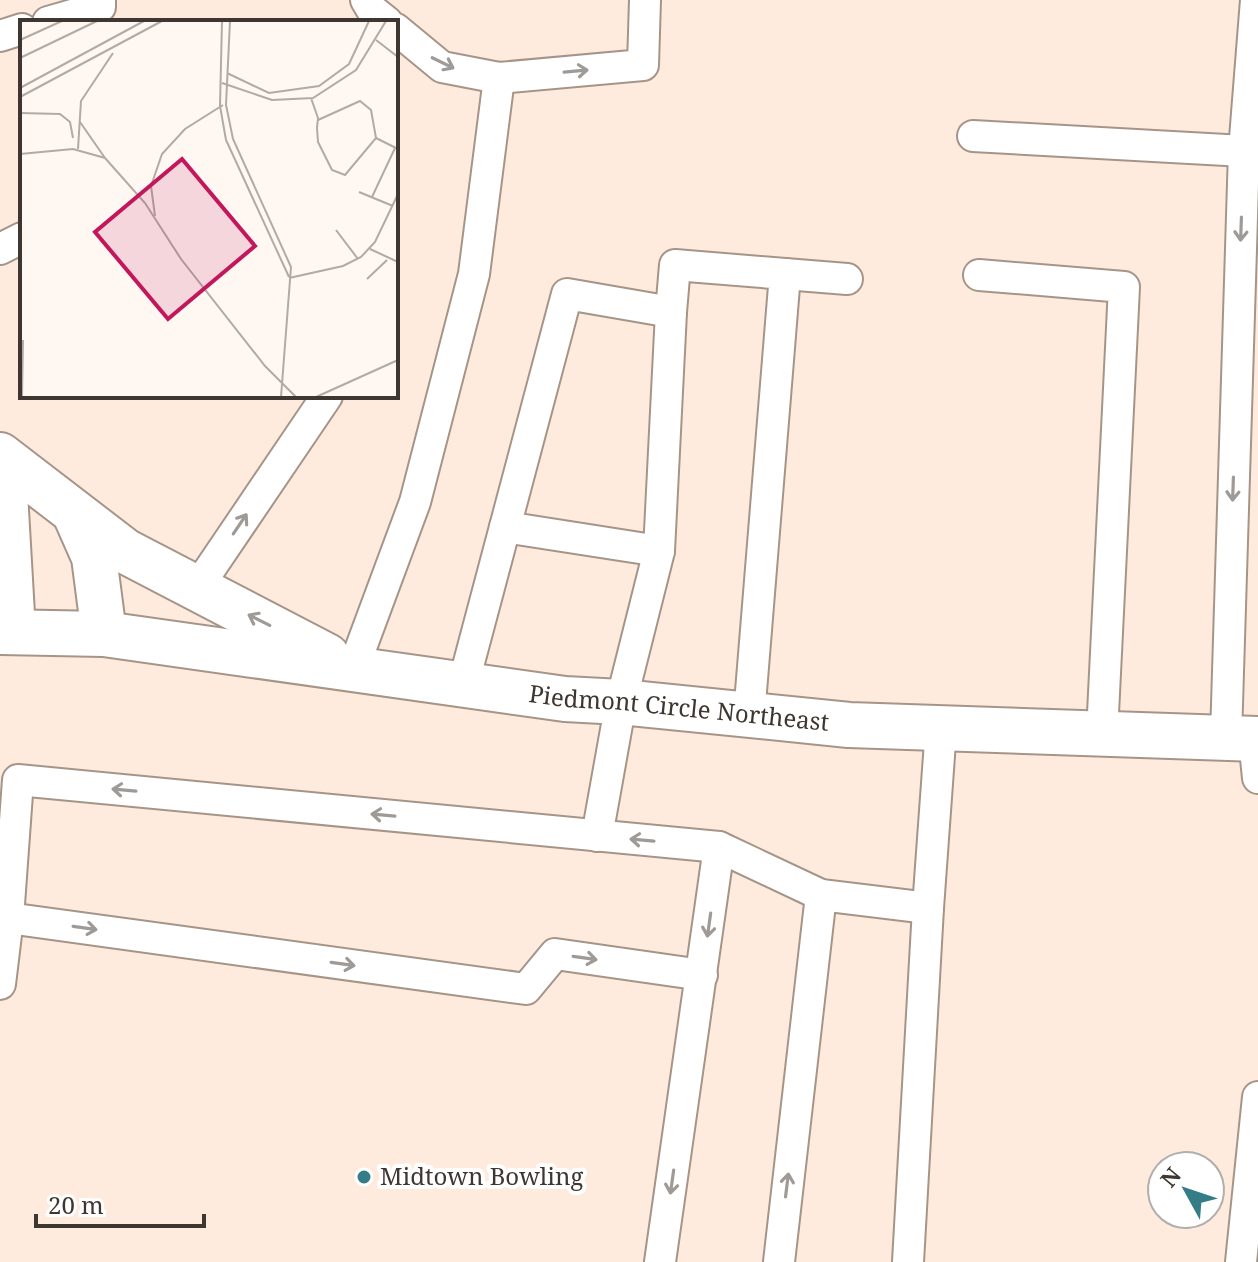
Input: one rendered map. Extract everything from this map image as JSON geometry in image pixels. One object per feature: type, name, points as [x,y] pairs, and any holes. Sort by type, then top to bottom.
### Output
[{"type":"main road","name":"Piedmont Circle Northeast","points":[[1,456],[75,514],[94,557],[104,634]]},
{"type":"main road","name":"Piedmont Circle Northeast","points":[[1,456],[6,632],[104,634],[565,699],[849,725],[1102,734],[1249,748]]},
{"type":"main road","points":[[75,514],[125,551],[353,669]]},
{"type":"lane","points":[[55,20],[100,7],[100,0]]},
{"type":"lane","points":[[366,0],[384,20]]},
{"type":"lane","points":[[398,31],[442,67],[499,78],[643,65],[645,0]]},
{"type":"lane","points":[[1249,748],[1244,151],[1256,0]]},
{"type":"lane","points":[[0,36],[20,30]]},
{"type":"lane","points":[[353,669],[415,502],[474,274],[499,78]]},
{"type":"lane","points":[[973,136],[1244,151]]},
{"type":"lane","points":[[0,249],[20,239]]},
{"type":"lane","points":[[597,836],[621,702],[659,551],[675,265],[847,279]]},
{"type":"lane","points":[[749,716],[785,274]]},
{"type":"lane","points":[[979,275],[1124,287],[1102,734]]},
{"type":"lane","points":[[463,685],[567,294],[671,312]]},
{"type":"lane","points":[[197,588],[326,398]]},
{"type":"lane","points":[[505,527],[659,551]]},
{"type":"lane","points":[[908,1262],[941,728]]},
{"type":"lane","points":[[0,984],[18,780],[719,847],[821,895],[928,908]]},
{"type":"lane","points":[[660,1262],[719,847]]},
{"type":"lane","points":[[779,1262],[821,895]]},
{"type":"lane","points":[[8,918],[526,989],[555,954],[702,975]]},
{"type":"lane","points":[[1241,1262],[1258,1097]]},
{"type":"shaded area","points":[[0,0],[1258,0],[1258,1262],[0,1262]]},
{"type":"place","name":"Midtown Bowling","points":[[364,1177]]}]
